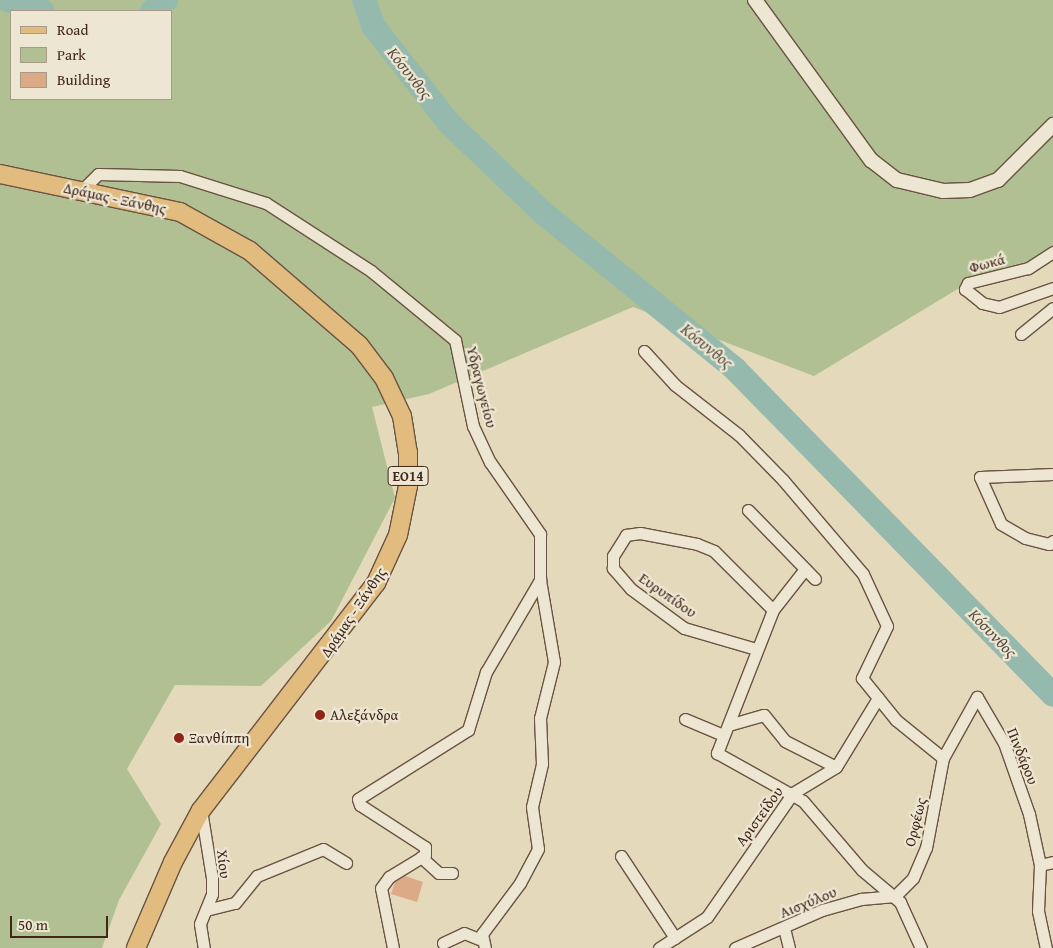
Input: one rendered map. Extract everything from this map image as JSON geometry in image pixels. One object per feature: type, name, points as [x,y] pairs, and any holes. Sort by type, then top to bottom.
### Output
[{"type":"main road","name":"Δράμας - Ξάνθης","points":[[0,174],[180,212],[250,251],[359,344],[384,378],[402,416],[408,486],[398,535],[376,583],[201,810],[173,862],[136,948]]},
{"type":"street","points":[[755,0],[871,160],[897,180],[943,192],[970,190],[998,180],[1053,125]]},
{"type":"street","name":"Υδραγωγείου","points":[[81,191],[98,174],[180,176],[266,203],[413,302],[455,340],[474,426],[490,462],[540,534],[540,580],[554,662],[540,718],[542,764],[532,807],[538,849],[520,883],[482,944]]},
{"type":"street","name":"Φωκά","points":[[1053,252],[1028,268],[968,282],[966,289],[982,303],[999,307],[1053,288]]},
{"type":"street","points":[[1021,334],[1053,308]]},
{"type":"street","points":[[644,351],[675,384],[739,435],[783,480],[863,574],[887,620],[862,678],[896,720],[943,758]]},
{"type":"street","points":[[1052,545],[1024,538],[1000,524],[980,477],[1053,474]]},
{"type":"street","points":[[748,510],[815,579]]},
{"type":"street","name":"Ευρυπίδου","points":[[756,649],[684,628],[631,590],[613,568],[613,556],[626,536],[640,532],[697,544],[714,551],[773,610]]},
{"type":"street","points":[[805,569],[773,610],[756,649],[732,724],[723,735],[716,750],[722,759],[792,793],[862,870],[895,896],[921,948]]},
{"type":"street","points":[[393,948],[381,888],[389,877],[421,857],[425,847],[420,842],[360,806],[358,799],[468,730],[486,672],[540,580]]},
{"type":"street","name":"Ορφέως","points":[[895,896],[914,878],[926,848],[943,758],[977,697]]},
{"type":"street","name":"Πινδάρου","points":[[977,697],[1012,766],[1040,865],[1038,911],[1046,948]]},
{"type":"street","name":"Αριστείδου","points":[[659,948],[707,917],[792,793],[836,767],[878,698]]},
{"type":"street","points":[[732,724],[764,715],[784,741],[836,767]]},
{"type":"street","points":[[685,719],[723,735]]},
{"type":"street","name":"Χίου","points":[[201,810],[212,878],[199,938],[204,948]]},
{"type":"street","points":[[206,910],[235,903],[257,876],[323,849],[346,863]]},
{"type":"street","points":[[621,856],[675,938]]},
{"type":"street","points":[[421,857],[439,873],[452,873]]},
{"type":"street","points":[[1040,865],[1053,862]]},
{"type":"street","name":"Αισχύλου","points":[[735,948],[856,900],[895,896]]},
{"type":"street","points":[[784,928],[789,948]]},
{"type":"street","points":[[443,943],[464,933],[482,944]]},
{"type":"green space","points":[[0,0],[1053,0],[1053,246],[1038,259],[984,273],[814,376],[633,307],[429,394],[372,407],[395,498],[331,621],[261,686],[175,685],[127,769],[161,824],[119,900],[102,948],[0,948]]},
{"type":"building","points":[[405,876],[423,882],[417,902],[391,894],[395,882]]},
{"type":"waterway","name":"Κόσυνθος","points":[[7,0],[39,10]]},
{"type":"waterway","name":"Κόσυνθος","points":[[153,10],[166,0]]},
{"type":"waterway","name":"Κόσυνθος","points":[[364,0],[374,27],[449,123],[542,212],[735,369],[1053,695]]},
{"type":"place","name":"Αλεξάνδρα","points":[[320,715]]},
{"type":"place","name":"Ξανθίππη","points":[[179,738]]}]
